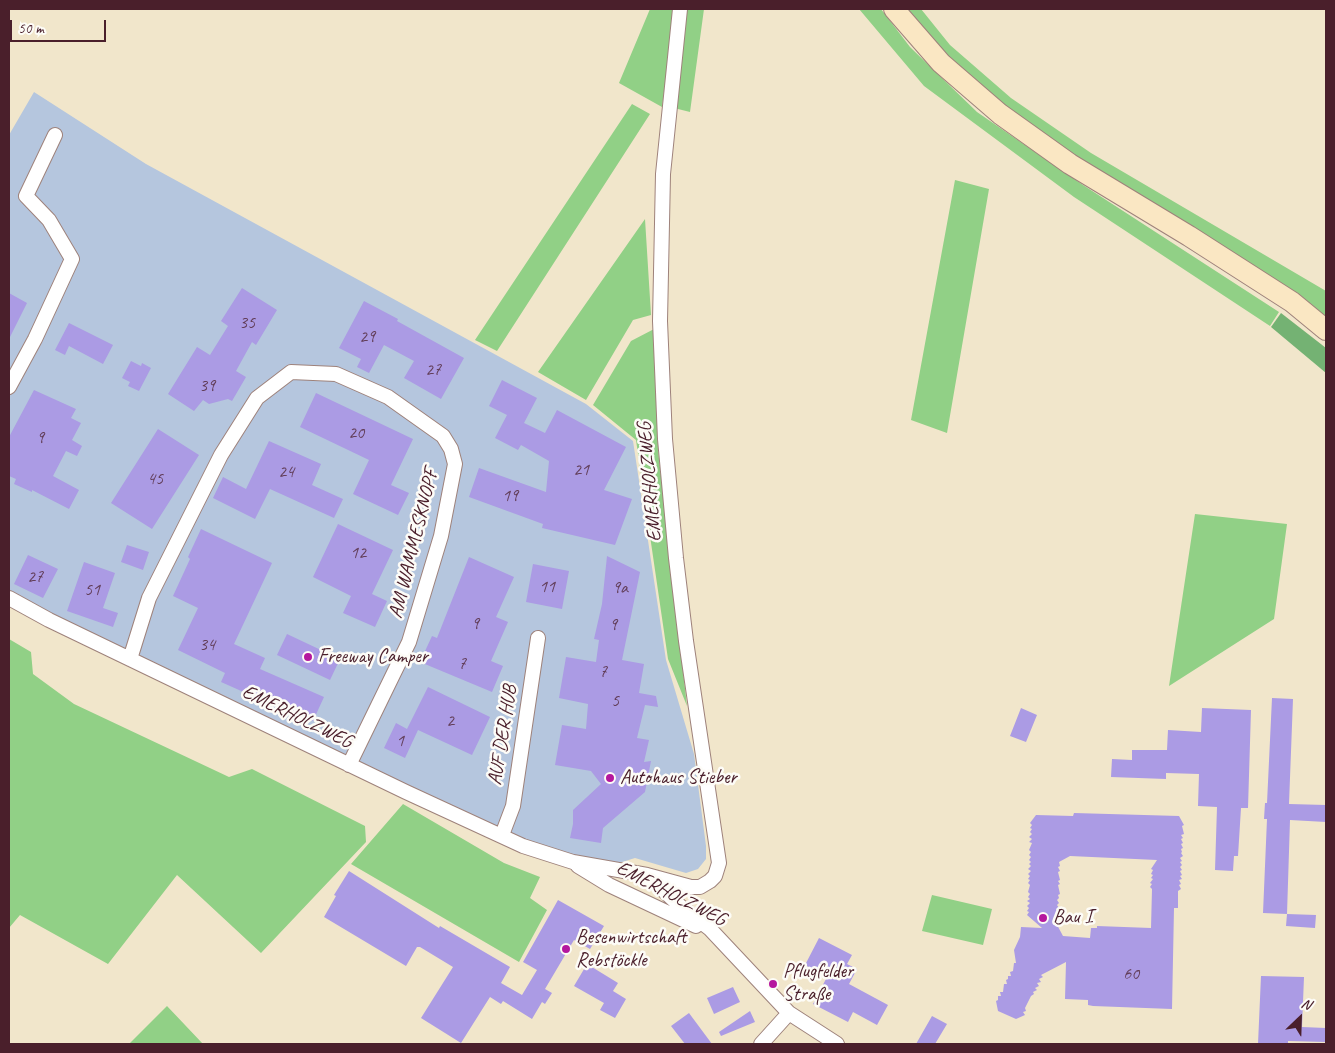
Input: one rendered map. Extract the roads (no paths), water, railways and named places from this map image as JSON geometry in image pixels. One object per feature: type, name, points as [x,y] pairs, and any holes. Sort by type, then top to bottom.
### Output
[{"type":"main road","points":[[894,9],[941,63],[1000,114],[1070,164],[1189,236],[1292,302],[1326,330]]},
{"type":"street","name":"EMERHOLZWEG","points":[[9,598],[49,620],[349,765],[544,854],[573,862],[647,875],[691,888],[700,887],[715,876],[719,863],[686,641],[665,440],[660,321],[663,174],[680,9]]},
{"type":"street","points":[[9,387],[36,339],[72,259],[49,220],[26,196],[55,135]]},
{"type":"street","name":"AM WAMMESKNOPF","points":[[130,658],[149,598],[221,455],[257,398],[291,372],[336,374],[388,397],[443,436],[451,449],[455,464],[441,536],[409,642],[349,765]]},
{"type":"street","name":"AUF DER HUB","points":[[502,835],[512,806],[538,638]]},
{"type":"street","name":"EMERHOLZWEG","points":[[573,862],[609,885],[703,930],[726,944]]},
{"type":"street","name":"EMERHOLZWEG","points":[[647,875],[726,944],[738,960],[789,1013]]},
{"type":"street","points":[[761,1044],[789,1013],[837,1044]]},
{"type":"place","name":"Freeway Camper","points":[[308,657]]},
{"type":"place","name":"Autohaus Stieber","points":[[610,778]]},
{"type":"place","name":"Bau I","points":[[1043,918]]},
{"type":"place","name":"Besenwirtschaft Rebstöckle","points":[[566,949]]},
{"type":"place","name":"Pflugfelder Straße","points":[[773,984]]}]
